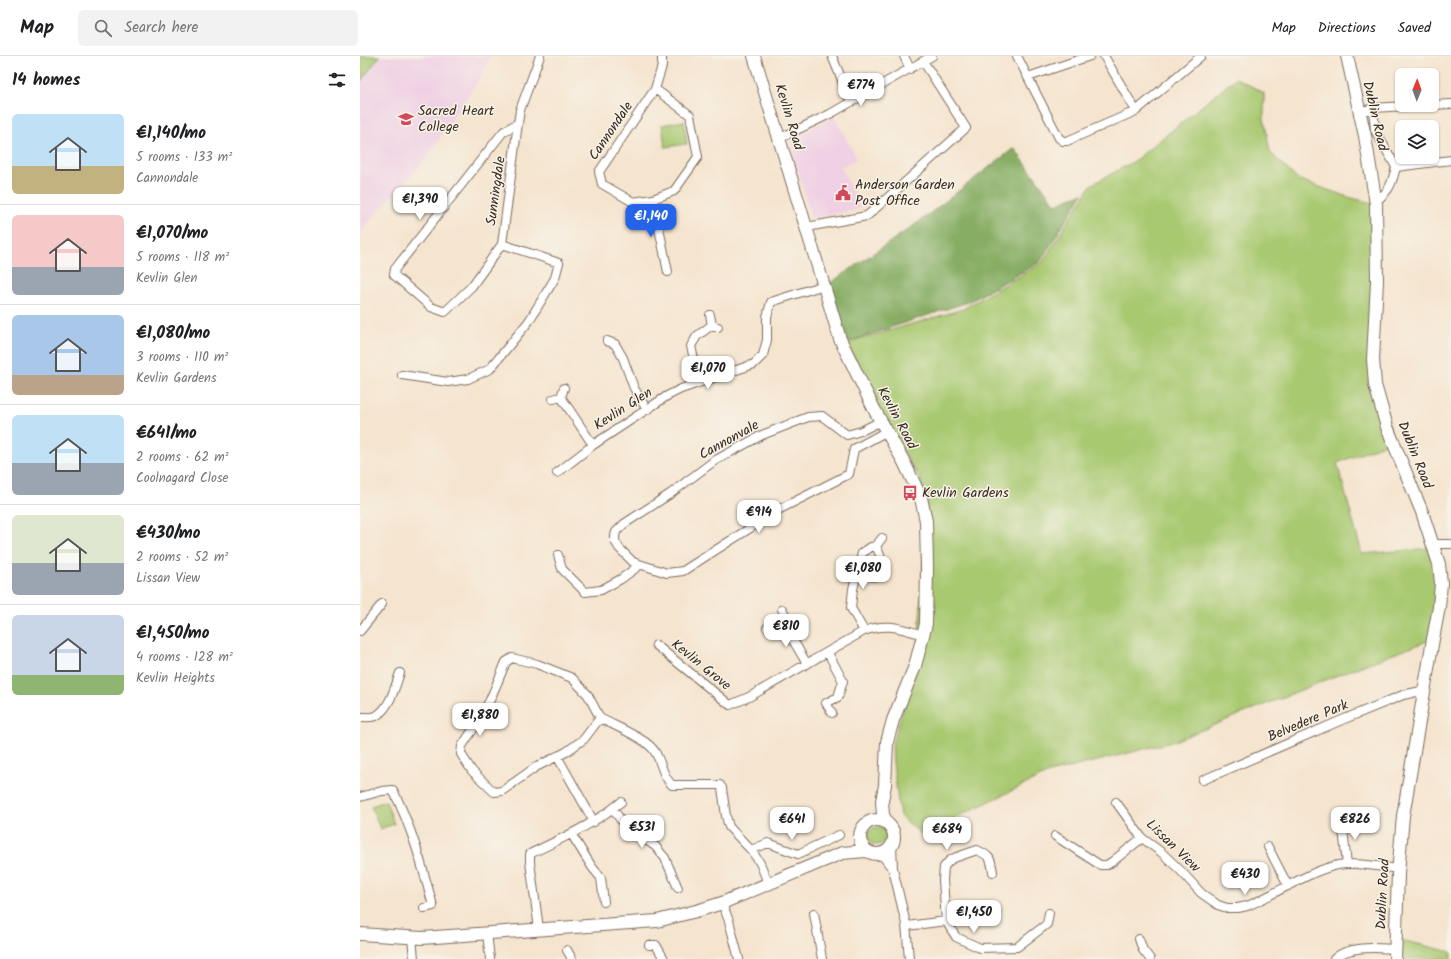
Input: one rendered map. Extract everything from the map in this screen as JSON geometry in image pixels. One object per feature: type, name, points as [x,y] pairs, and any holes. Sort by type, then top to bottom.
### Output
[{"type":"street","name":"Sunningdale","points":[[518,123],[503,132],[395,269],[394,275],[431,307],[445,312],[472,286],[502,244],[520,110],[540,56]]},
{"type":"street","name":"Cannondale","points":[[655,89],[690,116],[698,157],[674,190],[653,199],[633,202],[602,184],[599,172],[655,89],[662,66],[662,56]]},
{"type":"street","name":"Kevlin Road","points":[[754,56],[844,348],[874,409],[904,462],[921,498],[926,521],[926,624],[915,666],[893,720],[888,742],[885,785],[882,801],[883,815],[886,823]]},
{"type":"street","points":[[832,56],[851,102]]},
{"type":"street","points":[[904,56],[910,69]]},
{"type":"street","points":[[780,138],[851,102],[932,56]]},
{"type":"street","points":[[1017,56],[1059,138],[1063,141],[1067,141],[1136,111],[1201,56]]},
{"type":"street","points":[[1028,77],[1090,56]]},
{"type":"street","points":[[1104,56],[1136,111]]},
{"type":"street","name":"Dublin Road","points":[[1347,56],[1365,136],[1376,201],[1377,281],[1373,359],[1375,385],[1387,427],[1422,512],[1433,544],[1439,564],[1441,583],[1438,613],[1403,816],[1395,954]]},
{"type":"street","points":[[807,227],[867,216],[966,128],[923,61]]},
{"type":"street","points":[[1439,104],[1451,104]]},
{"type":"street","points":[[1359,112],[1373,108],[1395,107]]},
{"type":"street","points":[[1373,108],[1375,130],[1396,167],[1390,188],[1376,201]]},
{"type":"street","points":[[1396,167],[1451,160]]},
{"type":"street","points":[[653,199],[668,272]]},
{"type":"street","points":[[402,375],[448,382],[468,379],[490,369],[529,321],[555,278],[559,263],[502,244]]},
{"type":"street","name":"Kevlin Glen","points":[[557,473],[593,445],[668,396],[681,389],[754,364],[763,354],[767,340],[767,317],[771,302],[824,285]]},
{"type":"street","points":[[700,382],[691,346],[697,336],[715,326],[710,315]]},
{"type":"street","points":[[614,341],[623,358],[634,388],[647,410]]},
{"type":"street","points":[[564,388],[557,398],[593,445]]},
{"type":"street","name":"Cannonvale","points":[[640,565],[633,562],[620,548],[615,541],[615,536],[624,524],[670,494],[714,461],[762,435],[808,417],[822,416],[847,435],[884,426]]},
{"type":"street","points":[[558,555],[562,569],[585,592],[601,590],[621,579],[640,565],[667,573],[683,571],[780,509],[849,474],[854,449],[884,426]]},
{"type":"street","points":[[864,631],[851,608],[853,589],[862,553],[871,547],[876,546],[882,538]]},
{"type":"street","points":[[1433,544],[1451,544]]},
{"type":"street","points":[[876,546],[880,554]]},
{"type":"street","points":[[857,571],[872,577],[877,577],[882,573]]},
{"type":"street","points":[[360,631],[382,604]]},
{"type":"street","points":[[780,632],[787,618],[782,608]]},
{"type":"street","points":[[767,628],[790,635],[807,664],[864,631],[875,627],[889,626],[924,635]]},
{"type":"street","name":"Kevlin Grove","points":[[656,645],[730,705],[750,697],[807,664]]},
{"type":"street","points":[[828,653],[842,681],[838,697],[826,703],[832,713]]},
{"type":"street","points":[[600,718],[584,739],[566,752],[536,767],[502,791],[494,792],[472,771],[461,754],[462,746],[490,700],[506,662],[512,658],[537,664],[572,678],[588,695],[600,718],[646,742],[655,751],[667,780],[672,785],[720,785],[722,788],[729,828],[751,850],[760,863],[768,883]]},
{"type":"street","points":[[360,717],[375,716],[384,708],[393,694],[400,673]]},
{"type":"street","name":"Belvedere Park","points":[[1203,780],[1362,712],[1403,696],[1425,690]]},
{"type":"street","points":[[557,756],[594,822]]},
{"type":"street","points":[[360,797],[392,790],[405,815],[421,858],[433,906],[424,908]]},
{"type":"street","name":"Kevlin Road","points":[[870,821],[882,801]]},
{"type":"street","points":[[539,929],[530,854],[594,822],[621,802]]},
{"type":"street","name":"Lissan View","points":[[1116,802],[1142,838],[1177,867],[1201,893],[1218,905],[1227,908],[1247,906],[1318,872],[1338,865],[1347,864],[1399,869]]},
{"type":"street","points":[[613,809],[620,819],[634,832],[655,846],[664,858],[678,888]]},
{"type":"street","points":[[892,846],[887,852],[881,854],[874,855],[866,851],[860,843],[862,828],[870,821],[881,820],[891,826],[894,834],[892,846],[893,869],[907,926],[909,959]]},
{"type":"street","points":[[1342,821],[1347,864]]},
{"type":"street","points":[[572,834],[600,878],[604,902]]},
{"type":"street","points":[[751,850],[768,843],[798,854],[839,835]]},
{"type":"street","points":[[842,853],[860,836]]},
{"type":"street","points":[[1055,836],[1100,865],[1106,865],[1113,861],[1142,838]]},
{"type":"street","points":[[1268,847],[1288,886]]},
{"type":"street","points":[[993,872],[991,860],[988,856],[977,850],[954,858],[944,867],[946,921],[956,937],[980,948],[1017,947],[1047,924],[1049,913]]},
{"type":"street","points":[[360,934],[422,938],[657,920],[700,910],[722,903],[842,853],[866,851]]},
{"type":"street","points":[[881,854],[893,869]]},
{"type":"street","points":[[722,903],[729,921],[739,959]]},
{"type":"street","points":[[814,913],[822,959]]},
{"type":"street","points":[[907,926],[946,921]]},
{"type":"street","points":[[487,933],[490,959]]},
{"type":"street","points":[[412,937],[414,959]]},
{"type":"street","points":[[1139,939],[1143,950],[1150,959]]},
{"type":"street","points":[[650,945],[656,945],[664,959]]},
{"type":"street","points":[[1334,959],[1355,950],[1374,948],[1395,954]]},
{"type":"street","points":[[568,950],[572,959]]},
{"type":"shaded area","name":"Sacred Heart College","points":[[360,56],[491,56],[479,79],[426,159],[367,224],[360,235]]},
{"type":"shaded area","points":[[834,116],[857,159],[841,167],[860,209],[811,218],[790,140]]},
{"type":"green space","points":[[360,56],[380,56],[360,82]]},
{"type":"green space","points":[[1236,78],[1264,93],[1264,118],[1270,152],[1297,179],[1348,197],[1376,204],[1373,359],[1393,441],[1337,463],[1362,554],[1431,548],[1439,564],[1433,639],[1348,671],[1172,742],[1049,773],[921,834],[900,816],[892,744],[917,669],[927,499],[920,479],[890,429],[847,344],[858,339],[963,309],[1042,263],[1091,185],[1133,162]]},
{"type":"green space","points":[[684,121],[687,144],[665,147],[662,125]]},
{"type":"green space","points":[[1014,148],[1055,204],[1083,193],[1040,262],[971,301],[844,343],[826,286],[916,224]]},
{"type":"green space","points":[[386,801],[394,824],[380,829],[371,806]]},
{"type":"green space","points":[[877,827],[883,830],[886,836],[883,842],[877,845],[871,842],[868,836],[871,830]]},
{"type":"green space","points":[[1397,939],[1451,952],[1451,959],[1397,959]]},
{"type":"place","name":"Sacred Heart College","points":[[406,119]]},
{"type":"place","name":"Anderson Garden Post Office","points":[[843,193]]},
{"type":"place","name":"Kevlin Gardens","points":[[910,493]]}]
